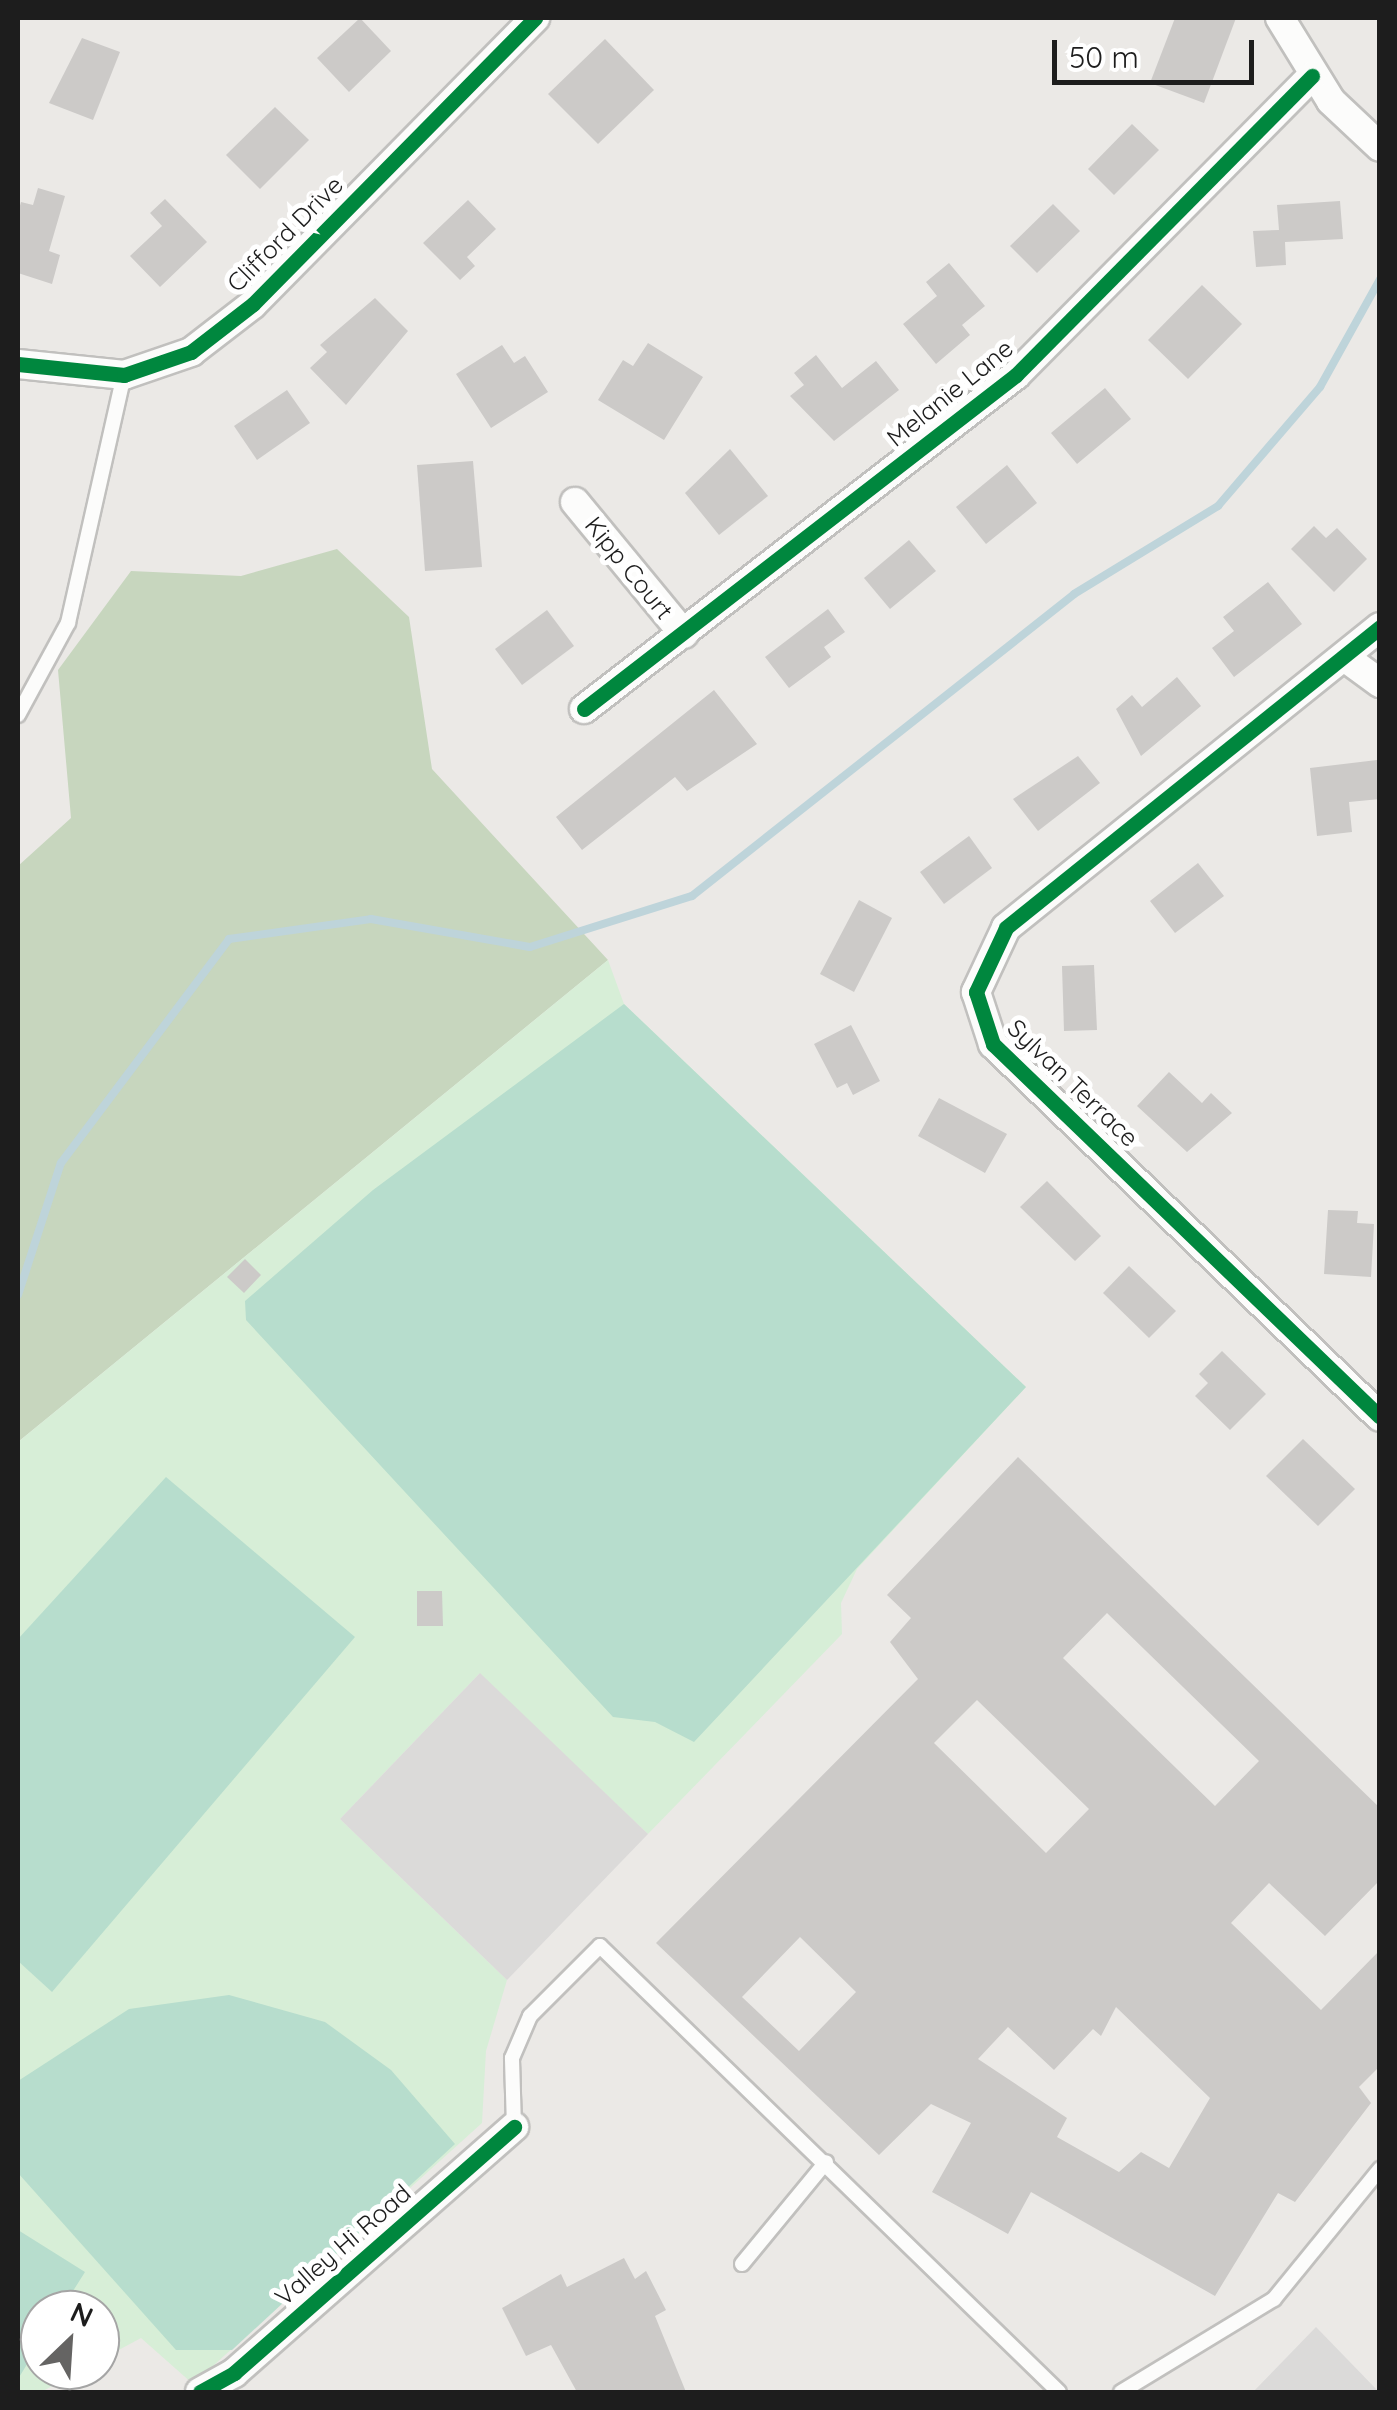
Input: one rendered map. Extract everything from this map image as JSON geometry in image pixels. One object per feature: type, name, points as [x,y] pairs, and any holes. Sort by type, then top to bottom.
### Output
[{"type":"street","name":"Clifford Drive","points":[[18,364],[124,375],[223,331],[535,18]]},
{"type":"street","points":[[1280,18],[1312,76],[1380,148]]},
{"type":"street","name":"Melanie Lane","points":[[584,710],[1029,364],[1312,76]]},
{"type":"street","name":"Kipp Court","points":[[575,502],[684,634]]},
{"type":"street","name":"Sylvan Terrace","points":[[1376,1405],[993,1044],[976,992],[1006,928],[1347,659],[1380,627]]},
{"type":"street","points":[[1347,659],[1380,683]]},
{"type":"street","name":"Valley Hi Road","points":[[200,2392],[234,2373],[514,2127]]},
{"type":"lane","points":[[18,716],[68,623],[124,375]]},
{"type":"lane","points":[[514,2127],[512,2058],[530,2016],[600,1946],[1059,2392]]},
{"type":"lane","points":[[742,2264],[826,2162]]},
{"type":"lane","points":[[1120,2392],[1274,2298],[1380,2170]]},
{"type":"green space","points":[[337,549],[409,617],[432,769],[608,960],[18,1442],[18,866],[71,818],[58,670],[131,571],[241,576]]},
{"type":"green space","points":[[608,960],[624,1004],[1026,1387],[857,1569],[841,1603],[842,1634],[648,1834],[479,1674],[340,1819],[507,1980],[486,2051],[482,2123],[193,2384],[141,2338],[120,2349],[120,2290],[20,2290],[20,2390],[45,2390],[41,2392],[18,2392],[18,1442]]},
{"type":"green space","points":[[624,1004],[1026,1387],[694,1742],[655,1722],[613,1717],[246,1320],[245,1301],[373,1190]]},
{"type":"green space","points":[[166,1477],[355,1637],[52,1992],[18,1961],[18,1639]]},
{"type":"green space","points":[[229,1995],[325,2022],[391,2070],[455,2144],[232,2350],[176,2350],[18,2173],[18,2081],[129,2009]]},
{"type":"green space","points":[[18,2230],[85,2272],[74,2290],[20,2290],[18,2379]]},
{"type":"shaded area","points":[[480,1673],[648,1834],[507,1980],[340,1819]]},
{"type":"shaded area","points":[[1316,2327],[1379,2392],[1253,2392]]},
{"type":"building","points":[[360,18],[391,51],[349,92],[317,58]]},
{"type":"building","points":[[1175,18],[1236,18],[1204,103],[1150,83]]},
{"type":"building","points":[[82,38],[120,52],[93,120],[49,103]]},
{"type":"building","points":[[605,39],[654,90],[598,144],[548,94]]},
{"type":"building","points":[[275,107],[309,140],[260,189],[226,155]]},
{"type":"building","points":[[1132,124],[1159,150],[1114,195],[1088,169]]},
{"type":"building","points":[[38,188],[65,196],[49,251],[60,255],[52,284],[18,273],[18,213],[21,202],[33,205]]},
{"type":"building","points":[[165,199],[207,242],[160,287],[130,256],[162,226],[150,213]]},
{"type":"building","points":[[468,200],[496,229],[467,257],[475,266],[460,280],[423,243]]},
{"type":"building","points":[[1340,201],[1343,239],[1285,242],[1286,265],[1256,267],[1253,231],[1279,230],[1277,205]]},
{"type":"building","points":[[1053,204],[1080,231],[1037,273],[1010,246]]},
{"type":"building","points":[[949,263],[985,306],[962,325],[970,335],[936,364],[903,324],[937,296],[926,282]]},
{"type":"building","points":[[1202,285],[1242,324],[1188,379],[1148,340]]},
{"type":"building","points":[[375,298],[408,331],[346,405],[310,368],[327,352],[320,345]]},
{"type":"building","points":[[648,343],[703,377],[664,440],[598,400],[623,360],[633,366]]},
{"type":"building","points":[[502,345],[514,363],[525,356],[548,392],[491,428],[456,374]]},
{"type":"building","points":[[816,355],[842,388],[876,361],[899,390],[834,441],[790,396],[804,385],[794,373]]},
{"type":"building","points":[[1105,388],[1131,419],[1077,464],[1051,433]]},
{"type":"building","points":[[287,390],[310,423],[257,460],[234,426]]},
{"type":"building","points":[[730,449],[768,496],[719,535],[685,493]]},
{"type":"building","points":[[473,461],[482,567],[425,571],[417,465]]},
{"type":"building","points":[[1007,465],[1037,503],[986,544],[956,507]]},
{"type":"building","points":[[1314,526],[1326,538],[1337,528],[1367,559],[1334,592],[1291,549]]},
{"type":"building","points":[[909,540],[936,571],[890,609],[864,578]]},
{"type":"building","points":[[1268,582],[1302,624],[1234,677],[1212,648],[1234,631],[1223,617]]},
{"type":"building","points":[[828,609],[845,632],[824,647],[831,657],[789,688],[765,657]]},
{"type":"building","points":[[547,610],[574,646],[522,685],[495,649]]},
{"type":"building","points":[[1177,677],[1201,706],[1141,756],[1116,709],[1132,695],[1142,707]]},
{"type":"building","points":[[714,690],[757,744],[687,791],[675,777],[582,850],[556,817]]},
{"type":"building","points":[[1078,756],[1100,783],[1038,831],[1013,799]]},
{"type":"building","points":[[1377,760],[1380,799],[1349,802],[1352,832],[1317,836],[1310,768]]},
{"type":"building","points":[[969,836],[992,868],[944,904],[920,872]]},
{"type":"building","points":[[1198,863],[1224,896],[1175,933],[1150,901]]},
{"type":"building","points":[[859,900],[892,918],[854,992],[820,974]]},
{"type":"building","points":[[1094,965],[1097,1030],[1064,1031],[1062,966]]},
{"type":"building","points":[[851,1025],[880,1081],[853,1095],[847,1083],[837,1088],[814,1044]]},
{"type":"building","points":[[1169,1072],[1202,1103],[1211,1093],[1232,1113],[1187,1152],[1137,1106]]},
{"type":"building","points":[[939,1098],[1007,1134],[985,1173],[918,1136]]},
{"type":"building","points":[[1047,1181],[1101,1236],[1075,1261],[1020,1207]]},
{"type":"building","points":[[1328,1210],[1358,1211],[1357,1223],[1374,1224],[1371,1277],[1324,1274]]},
{"type":"building","points":[[245,1259],[261,1275],[244,1293],[227,1277]]},
{"type":"building","points":[[1129,1266],[1176,1311],[1149,1338],[1103,1293]]},
{"type":"building","points":[[1222,1351],[1266,1394],[1230,1430],[1195,1396],[1208,1383],[1199,1374]]},
{"type":"building","points":[[1303,1439],[1355,1489],[1318,1526],[1266,1476]]},
{"type":"building","points":[[1018,1457],[1380,1808],[1380,1880],[1325,1936],[1269,1883],[1231,1923],[1321,2010],[1380,1950],[1380,2066],[1359,2087],[1371,2103],[1295,2202],[1278,2193],[1215,2296],[1031,2192],[1008,2234],[932,2192],[971,2123],[931,2104],[879,2155],[656,1943],[918,1679],[890,1642],[911,1618],[887,1595]],"holes":[[[1107,1613],[1259,1761],[1215,1806],[1063,1658]],[[977,1700],[1089,1809],[1046,1853],[934,1743]],[[800,1937],[856,1992],[799,2051],[742,1997]],[[1116,2007],[1210,2098],[1169,2168],[1141,2152],[1119,2172],[1057,2137],[1067,2118],[978,2059],[1008,2027],[1054,2070],[1093,2029],[1101,2036]]]},
{"type":"building","points":[[417,1591],[442,1591],[443,1626],[417,1626]]},
{"type":"building","points":[[624,2258],[635,2279],[646,2271],[666,2310],[655,2316],[686,2392],[577,2392],[551,2345],[526,2356],[502,2308],[561,2274],[567,2287]]},
{"type":"waterway","points":[[18,1295],[61,1163],[229,939],[371,919],[530,947],[692,896],[1074,594],[1218,506],[1320,387],[1380,279]]},
{"type":"cycle path","points":[[18,364],[124,375],[191,352],[253,304],[535,18]]},
{"type":"cycle path","points":[[584,709],[1016,375],[1312,76]]},
{"type":"cycle path","points":[[1380,627],[1006,928],[976,992],[993,1044],[1380,1417]]},
{"type":"cycle path","points":[[200,2392],[234,2373],[514,2127]]}]
